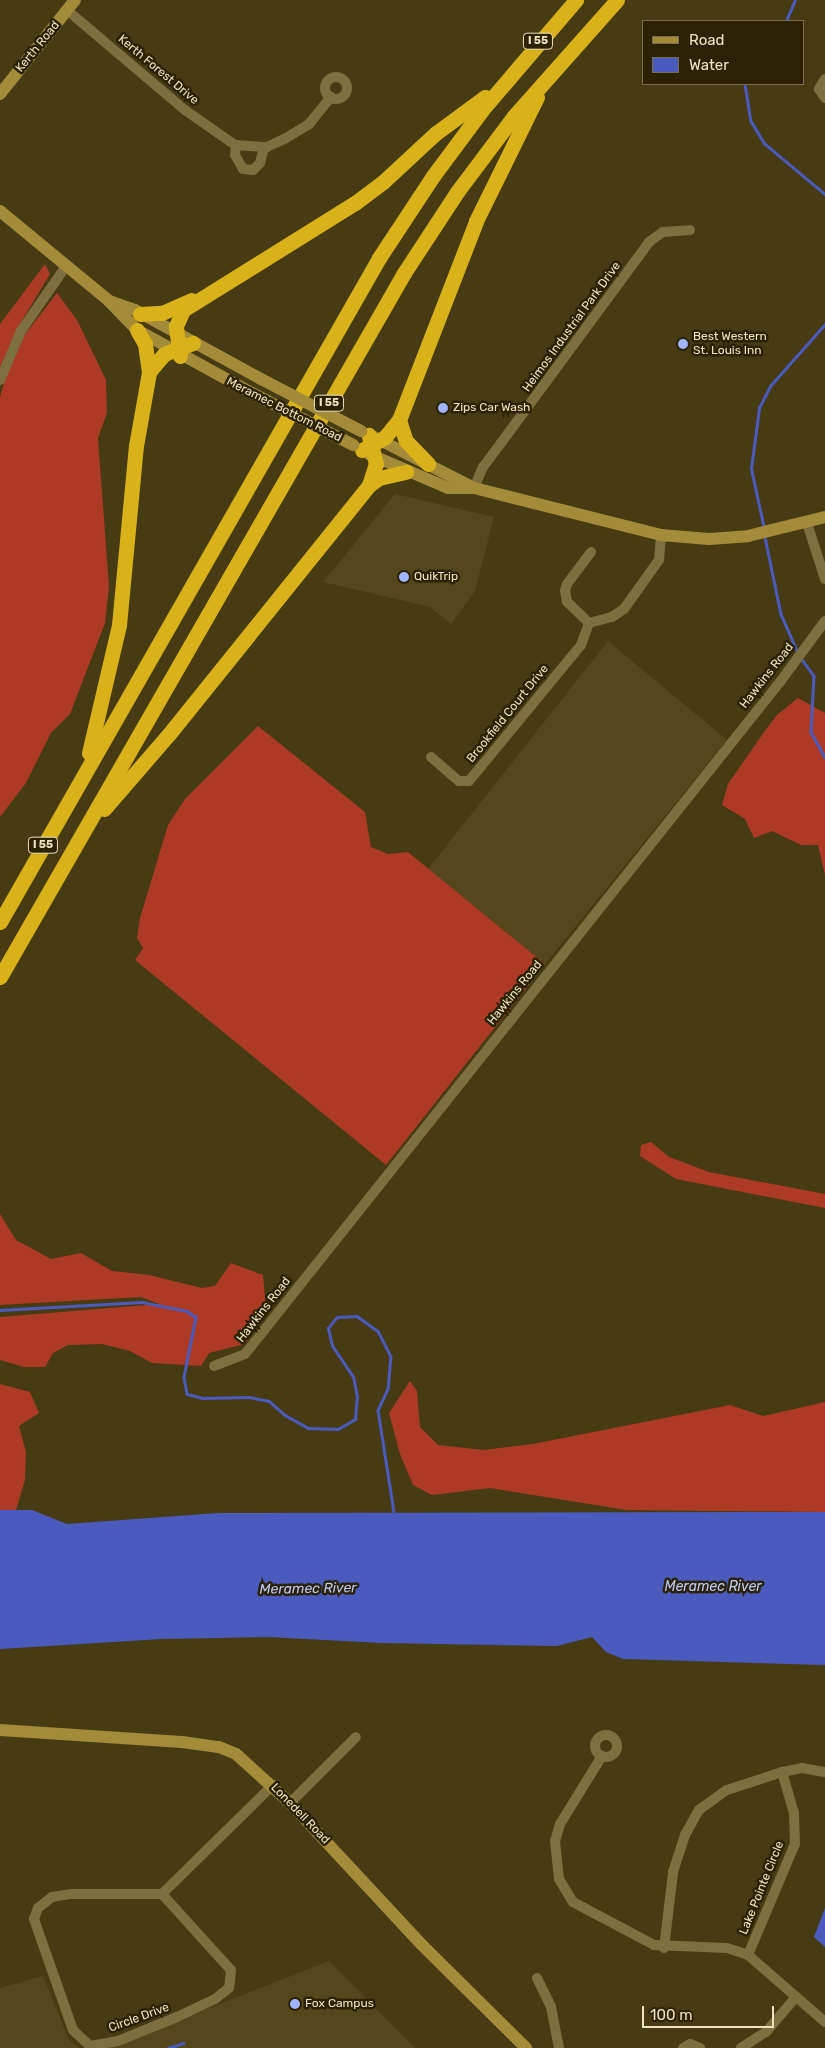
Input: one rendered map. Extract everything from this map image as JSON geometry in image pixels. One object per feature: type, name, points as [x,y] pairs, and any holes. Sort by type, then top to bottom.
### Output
[{"type":"highway","name":"I 55","points":[[0,922],[85,769],[379,258],[433,176],[502,84],[576,0]]},
{"type":"highway","name":"I 55","points":[[0,977],[404,273],[479,162],[547,77],[617,0]]},
{"type":"highway","points":[[368,485],[368,443],[399,420],[476,221],[547,77]]},
{"type":"highway","points":[[176,347],[183,310],[202,296],[355,202],[383,182],[436,133],[502,84]]},
{"type":"highway","points":[[140,314],[162,313],[202,296]]},
{"type":"highway","points":[[85,769],[119,626],[136,446],[149,372],[145,344],[137,330]]},
{"type":"highway","points":[[149,372],[157,359],[176,347],[193,343]]},
{"type":"highway","points":[[399,420],[406,441],[428,464]]},
{"type":"highway","points":[[82,834],[169,734],[368,485],[379,478],[406,472]]},
{"type":"street","name":"Kerth Road","points":[[0,94],[71,5]]},
{"type":"street","name":"Kerth Forest Drive","points":[[71,5],[186,110],[236,145]]},
{"type":"street","points":[[825,79],[819,89],[825,98]]},
{"type":"street","points":[[264,147],[260,163],[253,170],[243,169],[235,155],[236,145],[264,147],[309,124],[331,97]]},
{"type":"street","name":"Meramec Bottom Road","points":[[0,211],[109,301],[137,330],[176,347],[252,393],[368,443],[428,464],[474,488],[661,535],[722,539],[775,532],[825,517]]},
{"type":"street","name":"Heimos Industrial Park Drive","points":[[474,488],[484,467],[501,443],[649,242],[663,232],[690,230]]},
{"type":"street","points":[[0,380],[21,331],[66,266]]},
{"type":"street","name":"Meramec Bottom Road","points":[[109,301],[140,314],[176,347]]},
{"type":"street","name":"Meramec Bottom Road","points":[[193,343],[261,378],[368,443],[406,472],[448,488],[474,488]]},
{"type":"street","points":[[807,523],[825,579]]},
{"type":"street","points":[[591,552],[567,584],[565,595],[571,606],[589,623],[612,617],[624,609],[659,560],[661,535]]},
{"type":"street","name":"Hawkins Road","points":[[214,1366],[245,1354],[682,811],[825,621]]},
{"type":"street","name":"Brookfield Court Drive","points":[[431,756],[459,780],[469,781],[582,645],[589,623]]},
{"type":"street","name":"Lonedell Road","points":[[0,1730],[215,1746],[242,1758],[273,1785],[421,1944],[526,2048]]},
{"type":"street","points":[[290,1803],[356,1737]]},
{"type":"street","points":[[602,1756],[557,1835],[554,1859],[559,1879],[580,1907],[645,1942],[664,1948],[722,1948],[748,1955],[825,2022]]},
{"type":"street","points":[[664,1948],[673,1872],[694,1817],[719,1794],[782,1772],[802,1768],[825,1772]]},
{"type":"street","name":"Lake Pointe Circle","points":[[748,1955],[795,1844],[794,1813],[782,1772]]},
{"type":"street","points":[[162,1894],[273,1785]]},
{"type":"street","name":"Circle Drive","points":[[72,1894],[162,1894],[231,1970],[229,1988],[215,1999],[177,2017],[118,2041],[90,2046],[73,2030],[34,1919],[38,1908],[52,1897],[72,1894]]},
{"type":"street","points":[[537,1978],[551,2007],[559,2048]]},
{"type":"street","points":[[740,2048],[766,2032],[796,1997]]},
{"type":"street","points":[[683,2048],[690,2044],[700,2048]]},
{"type":"shaded area","points":[[45,264],[50,274],[21,322],[0,367],[0,324]]},
{"type":"shaded area","points":[[57,293],[77,320],[106,380],[107,413],[98,438],[109,587],[105,623],[70,714],[51,733],[26,783],[0,817],[0,397],[8,368],[26,333]]},
{"type":"shaded area","points":[[395,494],[494,517],[475,591],[451,624],[430,607],[323,582]]},
{"type":"shaded area","points":[[608,641],[727,740],[545,964],[428,869]]},
{"type":"shaded area","points":[[798,698],[825,713],[825,875],[818,845],[801,845],[772,831],[754,838],[745,819],[722,805],[728,784],[764,732],[777,715]]},
{"type":"shaded area","points":[[258,726],[365,812],[371,847],[388,854],[408,852],[545,964],[386,1165],[135,960],[143,948],[137,938],[140,918],[168,825],[185,799]]},
{"type":"shaded area","points":[[651,1142],[669,1157],[709,1172],[825,1194],[825,1208],[676,1179],[640,1156],[641,1145]]},
{"type":"shaded area","points":[[0,1214],[16,1240],[51,1259],[81,1253],[112,1271],[149,1275],[202,1288],[215,1286],[231,1263],[263,1275],[266,1310],[245,1344],[209,1353],[201,1366],[152,1363],[130,1351],[102,1344],[68,1345],[53,1353],[45,1367],[24,1367],[0,1360],[0,1317],[159,1304],[141,1297],[0,1305]]},
{"type":"shaded area","points":[[410,1381],[417,1391],[420,1427],[438,1445],[483,1450],[533,1444],[730,1405],[763,1416],[825,1402],[825,1512],[627,1510],[490,1488],[432,1495],[413,1485],[400,1454],[389,1413]]},
{"type":"shaded area","points":[[0,1384],[30,1392],[39,1413],[19,1426],[26,1452],[25,1480],[16,1510],[0,1510]]},
{"type":"shaded area","name":"Fox Campus","points":[[329,1961],[415,2048],[108,2048]]},
{"type":"shaded area","points":[[43,1976],[69,2040],[79,2048],[0,2048],[0,1988]]},
{"type":"water","name":"Meramec River","points":[[0,1510],[32,1510],[67,1524],[218,1513],[825,1512],[825,1665],[623,1659],[606,1652],[592,1637],[557,1646],[381,1643],[268,1637],[162,1639],[0,1649]]},
{"type":"water","points":[[825,1908],[825,1947],[814,1937]]},
{"type":"waterway","points":[[786,20],[795,0]]},
{"type":"waterway","points":[[745,85],[751,121],[764,143],[825,194]]},
{"type":"waterway","points":[[764,529],[751,469],[759,408],[770,386],[825,324]]},
{"type":"waterway","points":[[765,537],[781,614],[798,653]]},
{"type":"waterway","points":[[801,658],[814,676],[811,732],[825,757]]},
{"type":"waterway","points":[[0,1310],[142,1302],[187,1311],[196,1317],[184,1377],[187,1394],[203,1398],[249,1397],[269,1401],[285,1415],[308,1428],[338,1429],[355,1419],[357,1397],[353,1377],[332,1346],[328,1328],[337,1317],[357,1316],[378,1331],[391,1356],[388,1389],[378,1410],[394,1512]]},
{"type":"waterway","points":[[168,2048],[183,2043]]},
{"type":"place","name":"Best Western St. Louis Inn","points":[[683,344]]},
{"type":"place","name":"Zips Car Wash","points":[[443,408]]},
{"type":"place","name":"QuikTrip","points":[[404,577]]},
{"type":"place","name":"Fox Campus","points":[[295,2004]]}]
